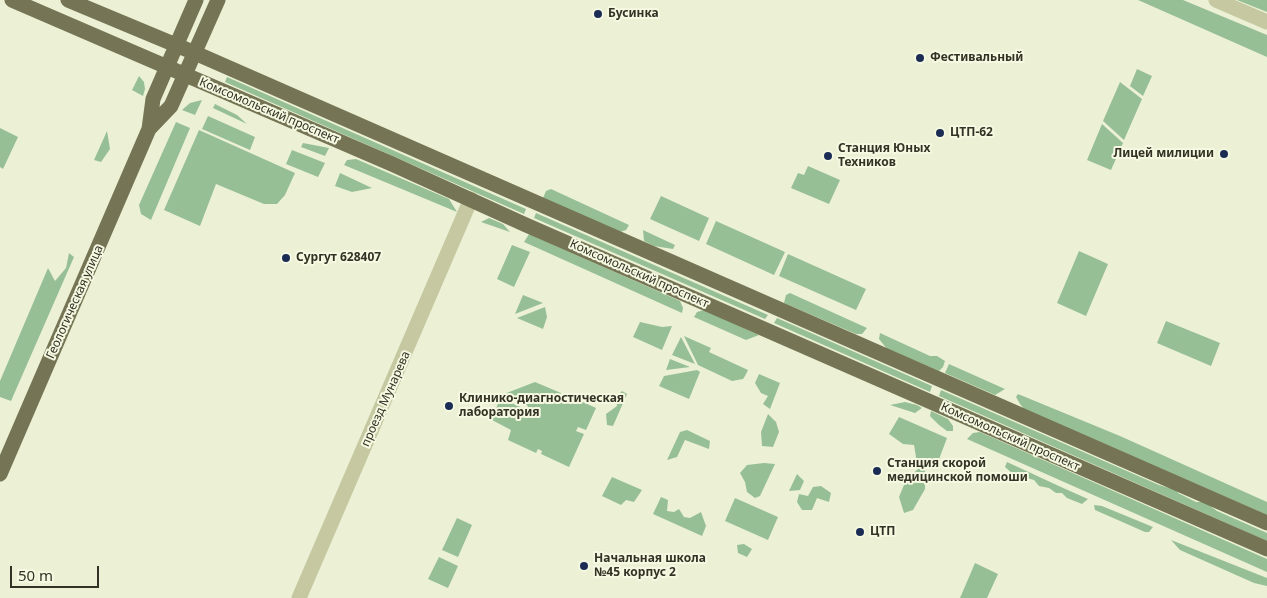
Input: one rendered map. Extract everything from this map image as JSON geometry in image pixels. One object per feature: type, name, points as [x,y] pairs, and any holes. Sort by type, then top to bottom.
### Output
[{"type":"main road","name":"Комсомольский проспект","points":[[12,0],[1267,548]]},
{"type":"main road","name":"Комсомольский проспект","points":[[68,0],[195,53],[1267,524]]},
{"type":"main road","name":"Геологическая улица","points":[[0,474],[149,129],[153,98],[196,0]]},
{"type":"main road","name":"Геологическая улица","points":[[149,129],[168,111],[218,0]]},
{"type":"street","points":[[1216,0],[1267,22]]},
{"type":"street","name":"проезд Мунарева","points":[[299,598],[471,199]]},
{"type":"green space","points":[[1138,0],[1183,0],[1267,35],[1267,57]]},
{"type":"green space","points":[[1237,0],[1267,0],[1267,12]]},
{"type":"green space","points":[[1137,69],[1152,76],[1143,96],[1130,86]]},
{"type":"green space","points":[[139,76],[144,82],[143,96],[132,90]]},
{"type":"green space","points":[[227,77],[526,209],[524,214],[225,82]]},
{"type":"green space","points":[[1120,82],[1142,99],[1124,140],[1103,121]]},
{"type":"green space","points":[[202,100],[195,115],[182,110],[190,103]]},
{"type":"green space","points":[[215,104],[237,115],[247,124],[213,108]]},
{"type":"green space","points":[[208,116],[255,137],[250,150],[202,129]]},
{"type":"green space","points":[[176,122],[190,128],[151,220],[141,214],[139,205]]},
{"type":"green space","points":[[1102,124],[1123,143],[1111,170],[1087,160]]},
{"type":"green space","points":[[0,128],[18,137],[3,169],[0,167]]},
{"type":"green space","points":[[199,130],[295,173],[285,195],[277,204],[264,204],[216,184],[200,226],[164,210]]},
{"type":"green space","points":[[107,131],[110,149],[101,162],[94,160]]},
{"type":"green space","points":[[303,143],[329,148],[325,156],[301,147]]},
{"type":"green space","points":[[292,150],[325,163],[318,177],[286,164]]},
{"type":"green space","points":[[356,159],[449,199],[457,212],[344,165],[347,160]]},
{"type":"green space","points":[[808,166],[840,180],[829,204],[791,188],[798,173],[804,175]]},
{"type":"green space","points":[[340,173],[372,188],[352,192],[335,186]]},
{"type":"green space","points":[[551,189],[629,225],[626,230],[620,232],[543,198],[546,191]]},
{"type":"green space","points":[[661,196],[709,218],[699,241],[650,219]]},
{"type":"green space","points":[[536,213],[768,315],[765,319],[534,218]]},
{"type":"green space","points":[[489,218],[503,224],[510,232],[481,222]]},
{"type":"green space","points":[[716,221],[785,252],[774,275],[706,244]]},
{"type":"green space","points":[[643,230],[675,245],[673,249],[654,246],[644,241]]},
{"type":"green space","points":[[529,234],[680,301],[683,308],[682,313],[524,242]]},
{"type":"green space","points":[[512,245],[530,252],[514,287],[497,279]]},
{"type":"green space","points":[[1079,251],[1108,264],[1086,316],[1057,303]]},
{"type":"green space","points":[[69,253],[74,257],[11,401],[0,397],[0,381],[48,268],[55,281],[66,268]]},
{"type":"green space","points":[[788,254],[866,289],[856,310],[779,276]]},
{"type":"green space","points":[[790,293],[867,328],[862,334],[856,334],[784,303],[786,295]]},
{"type":"green space","points":[[523,295],[543,303],[515,314]]},
{"type":"green space","points":[[545,307],[547,317],[543,329],[517,318]]},
{"type":"green space","points":[[704,310],[759,335],[746,340],[694,317],[697,312]]},
{"type":"green space","points":[[777,318],[932,386],[930,392],[774,323]]},
{"type":"green space","points":[[1166,321],[1220,343],[1211,366],[1157,343]]},
{"type":"green space","points":[[640,322],[662,327],[672,326],[662,350],[633,337]]},
{"type":"green space","points":[[880,333],[930,356],[937,356],[945,361],[943,367],[939,371],[887,349],[879,339]]},
{"type":"green space","points":[[684,336],[711,348],[709,352],[748,370],[743,379],[732,381],[698,365]]},
{"type":"green space","points":[[681,337],[695,364],[672,355]]},
{"type":"green space","points":[[670,359],[690,367],[666,370]]},
{"type":"green space","points":[[949,364],[1005,389],[995,395],[945,373]]},
{"type":"green space","points":[[697,370],[700,372],[689,399],[659,386],[664,376]]},
{"type":"green space","points":[[759,374],[780,383],[770,409],[763,404],[768,396],[761,393],[755,383]]},
{"type":"green space","points":[[535,382],[561,393],[558,400],[562,401],[565,394],[596,408],[586,430],[578,427],[576,431],[584,434],[569,467],[541,454],[542,451],[538,449],[536,453],[508,440],[511,430],[492,420],[500,398],[527,410],[528,406],[504,394]]},
{"type":"green space","points":[[941,390],[1159,485],[1176,490],[1178,493],[1196,502],[1205,502],[1217,511],[1267,533],[1267,541],[939,396]]},
{"type":"green space","points":[[622,391],[627,394],[613,426],[607,425],[606,414],[617,406],[616,398]]},
{"type":"green space","points":[[1018,394],[1120,436],[1267,502],[1267,515],[1024,409],[1016,397]]},
{"type":"green space","points":[[905,402],[922,408],[915,413],[890,405]]},
{"type":"green space","points":[[931,411],[948,419],[953,426],[953,431],[947,431],[939,425],[930,416]]},
{"type":"green space","points":[[768,414],[776,422],[779,432],[773,447],[762,446],[761,432]]},
{"type":"green space","points":[[899,417],[947,438],[938,462],[925,463],[925,489],[913,510],[904,513],[899,497],[906,480],[918,469],[914,445],[903,444],[889,434]]},
{"type":"green space","points":[[687,430],[710,441],[709,449],[685,440],[677,457],[667,460],[680,432]]},
{"type":"green space","points":[[980,432],[1267,559],[1267,572],[967,439],[973,433]]},
{"type":"green space","points":[[1007,462],[1088,499],[1082,504],[1067,498],[1062,493],[1056,493],[1049,488],[1039,486],[1034,480],[1013,474],[1005,467]]},
{"type":"green space","points":[[775,464],[760,496],[755,498],[747,492],[745,482],[740,473],[747,465]]},
{"type":"green space","points":[[797,474],[804,481],[800,490],[789,491]]},
{"type":"green space","points":[[612,477],[642,490],[634,502],[626,500],[621,505],[602,496]]},
{"type":"green space","points":[[821,486],[831,493],[829,502],[817,498],[812,510],[802,510],[797,502],[799,494],[808,496],[813,487]]},
{"type":"green space","points":[[661,497],[668,500],[667,511],[674,512],[679,509],[684,517],[690,518],[701,512],[706,526],[702,536],[653,514]]},
{"type":"green space","points":[[735,498],[778,517],[768,540],[725,521]]},
{"type":"green space","points":[[1094,505],[1102,506],[1153,527],[1149,532],[1145,532],[1095,510]]},
{"type":"green space","points":[[457,518],[472,525],[458,557],[442,550]]},
{"type":"green space","points":[[1171,540],[1267,578],[1267,586],[1254,583],[1180,550]]},
{"type":"green space","points":[[744,544],[752,549],[747,557],[738,553],[737,545]]},
{"type":"green space","points":[[439,557],[458,566],[448,588],[428,579]]},
{"type":"green space","points":[[975,563],[998,574],[987,598],[960,598]]},
{"type":"place","name":"Бусинка","points":[[598,14]]},
{"type":"place","name":"Фестивальный","points":[[920,58]]},
{"type":"place","name":"ЦТП-62","points":[[940,133]]},
{"type":"place","name":"Лицей милиции","points":[[1224,154]]},
{"type":"place","name":"Станция Юных Техников","points":[[828,156]]},
{"type":"place","name":"Сургут 628407","points":[[286,258]]},
{"type":"place","name":"Клинико-диагностическая лаборатория","points":[[449,406]]},
{"type":"place","name":"Cтанция скорой медицинской помоши","points":[[877,471]]},
{"type":"place","name":"ЦТП","points":[[860,532]]},
{"type":"place","name":"Начальная школа №45 корпус 2","points":[[584,566]]}]
